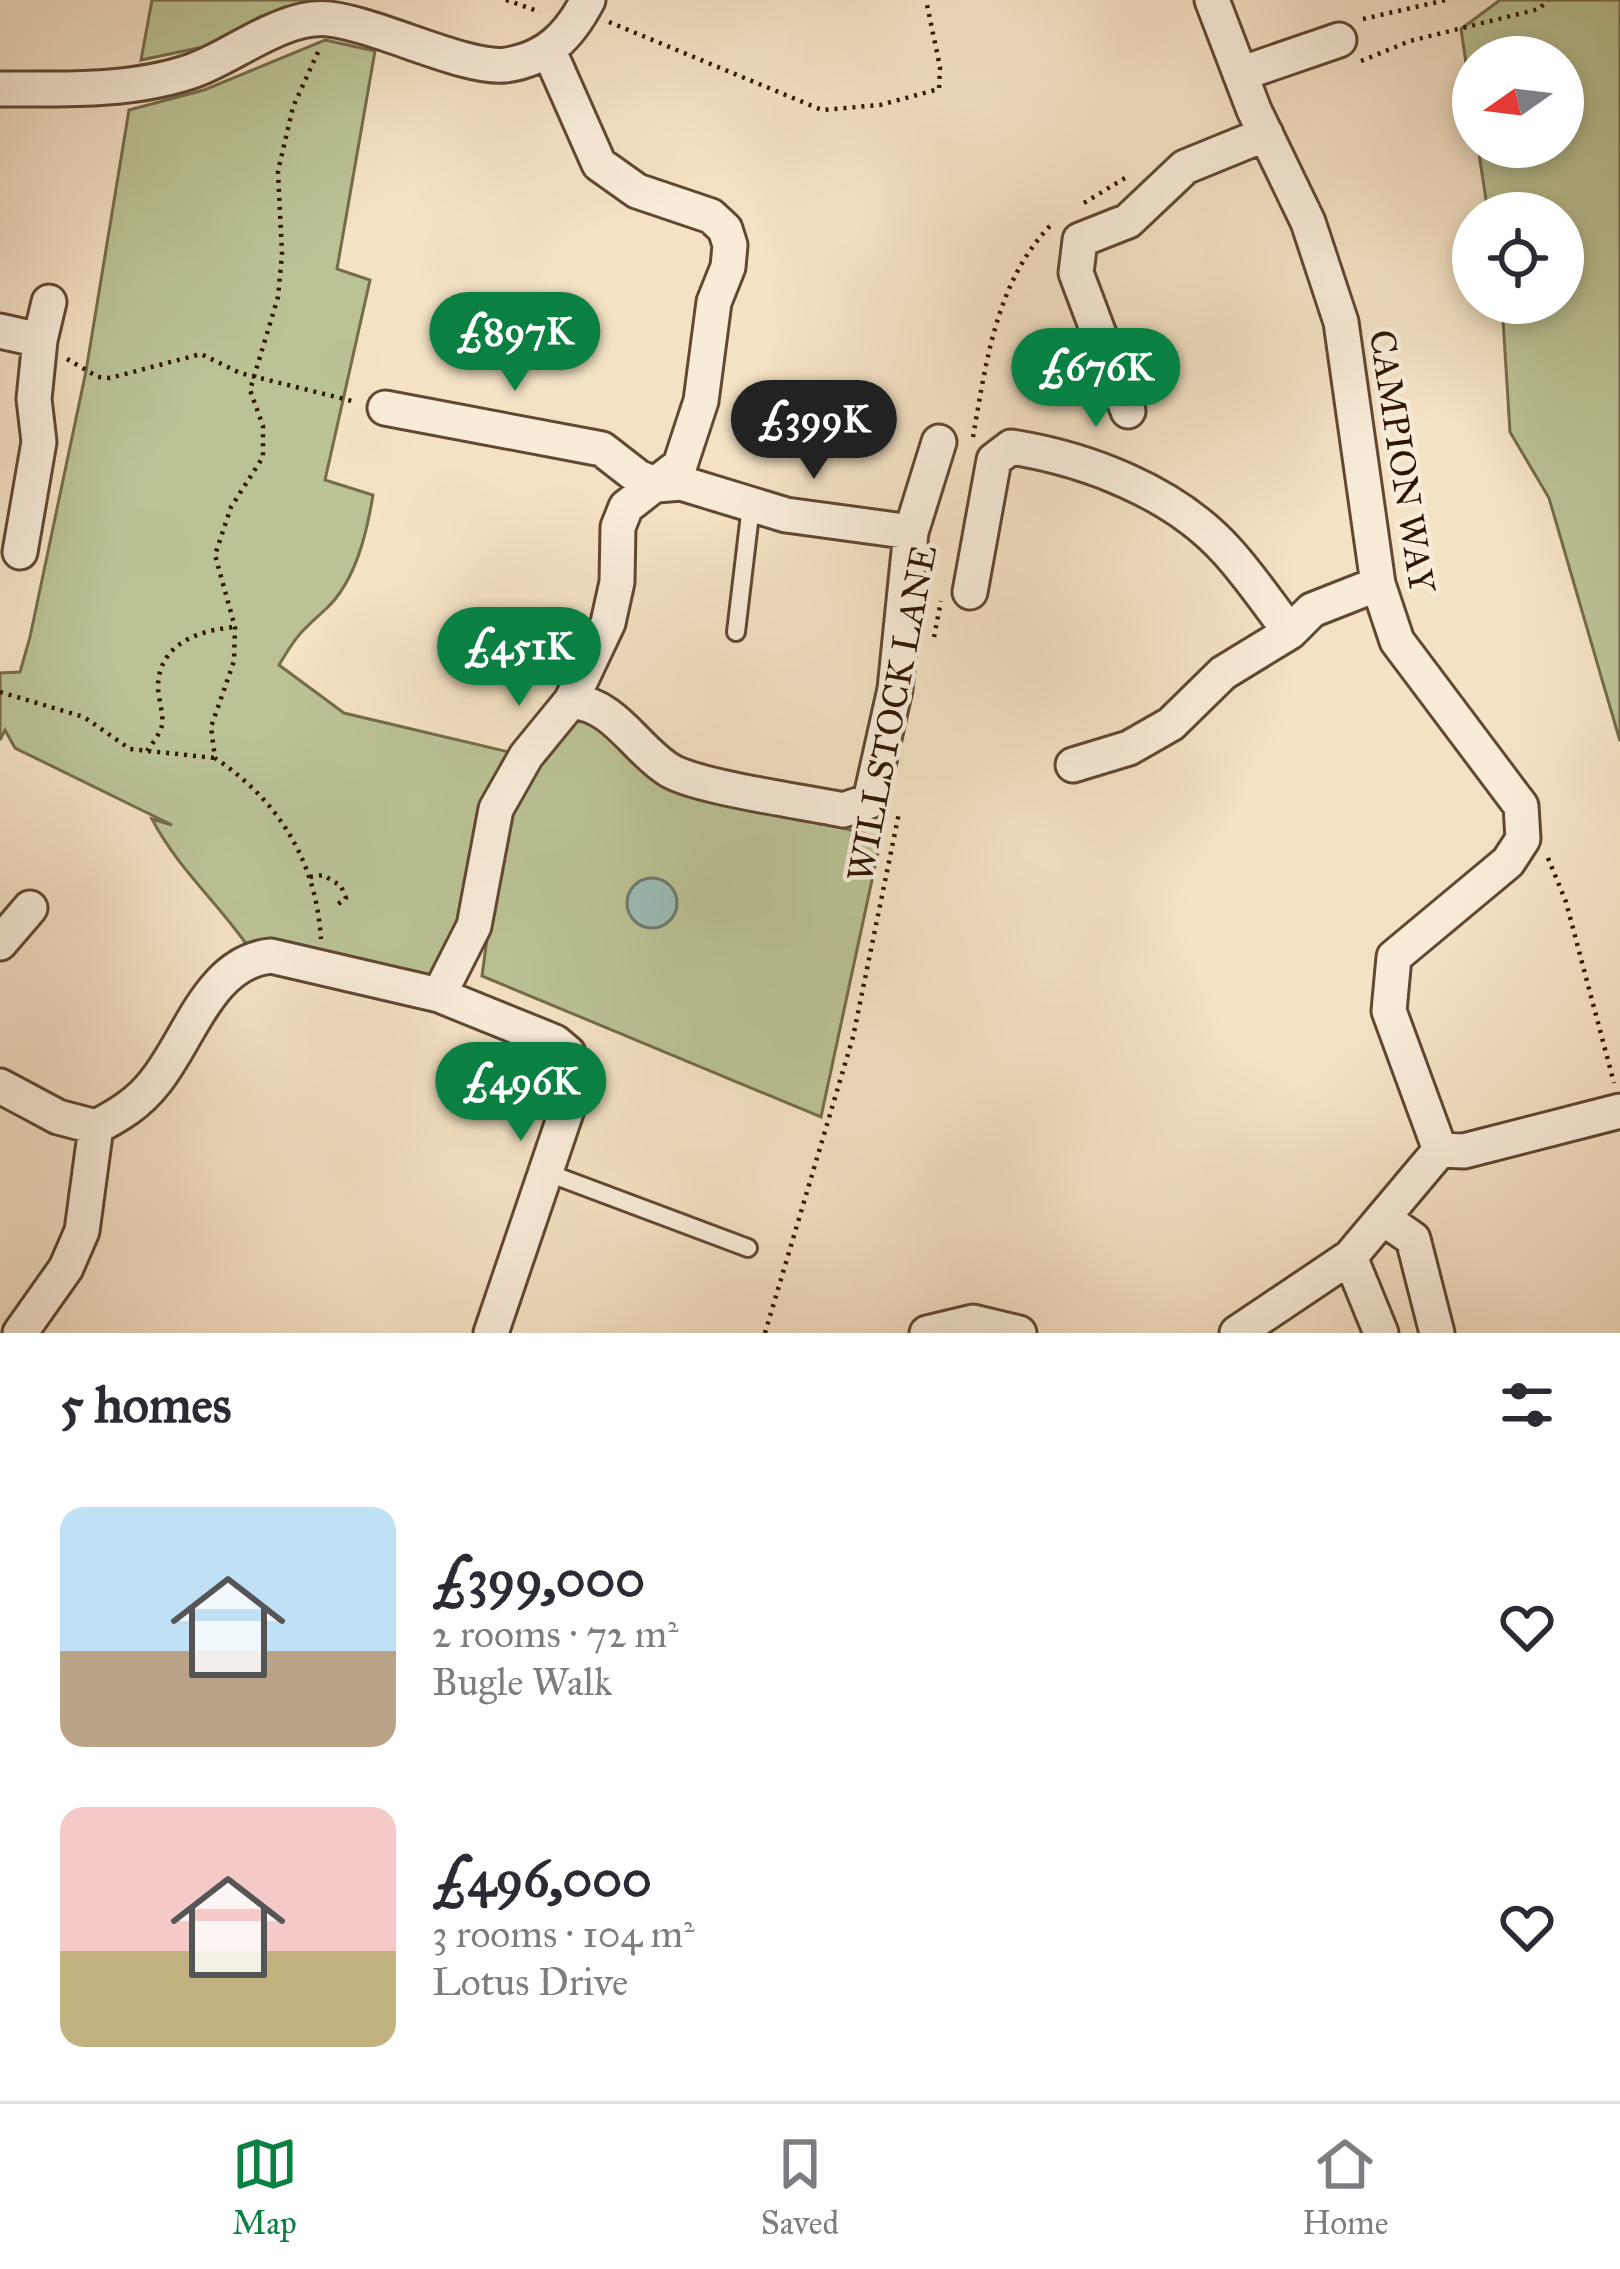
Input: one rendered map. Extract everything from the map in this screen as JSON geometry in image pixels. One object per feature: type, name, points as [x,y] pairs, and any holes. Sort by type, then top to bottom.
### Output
[{"type":"street","name":"CAMPION WAY","points":[[1212,0],[1240,74],[1308,222],[1341,322],[1378,584],[1397,641],[1521,806],[1523,839]]},
{"type":"street","points":[[0,89],[144,83],[193,71],[303,23],[366,25],[483,65],[507,64],[549,51],[585,6]]},
{"type":"street","points":[[1240,74],[1348,42]]},
{"type":"street","points":[[439,995],[474,926],[496,808],[526,756],[571,701],[608,623],[617,582],[618,527],[626,507],[680,465],[701,400],[714,302],[730,245],[724,229],[711,216],[638,191],[599,164],[549,51]]},
{"type":"street","points":[[1128,411],[1076,273],[1080,240],[1128,221],[1185,167],[1266,134]]},
{"type":"street","points":[[20,552],[39,442],[34,399],[49,302]]},
{"type":"street","points":[[0,331],[40,346]]},
{"type":"street","points":[[385,408],[602,449],[638,478],[657,485],[681,483],[751,506],[911,532]]},
{"type":"street","points":[[571,701],[619,722],[675,774],[843,810],[860,809],[869,801],[895,689],[911,532],[955,443]]},
{"type":"street","points":[[955,596],[994,460],[1011,447],[1072,457],[1152,495],[1224,547],[1291,632]]},
{"type":"street","points":[[1073,765],[1129,748],[1172,724],[1223,673],[1291,632],[1312,610],[1378,584]]},
{"type":"street","points":[[1440,1150],[1389,1011],[1394,957],[1508,862],[1523,839]]},
{"type":"street","points":[[0,944],[30,908]]},
{"type":"street","points":[[0,1086],[58,1117],[96,1127],[136,1104],[155,1083],[229,971],[253,958],[271,956],[439,995],[555,1042],[568,1053],[576,1083],[490,1333]]},
{"type":"street","points":[[1440,1150],[1464,1150],[1617,1097]]},
{"type":"street","points":[[20,1333],[66,1268],[82,1231],[96,1127]]},
{"type":"street","points":[[1238,1333],[1350,1257],[1386,1220],[1440,1150]]},
{"type":"street","points":[[1386,1220],[1413,1239],[1437,1333]]},
{"type":"street","points":[[1350,1257],[1381,1333]]},
{"type":"street","points":[[927,1333],[973,1322],[1019,1333]]},
{"type":"lane","points":[[736,632],[751,506]]},
{"type":"lane","points":[[548,1174],[748,1249]]},
{"type":"path","points":[[585,6],[822,110],[846,111],[938,89],[940,67],[926,0]]},
{"type":"path","points":[[1348,42],[1446,0]]},
{"type":"path","points":[[1348,42],[1411,41],[1539,9],[1548,0]]},
{"type":"path","points":[[215,758],[211,727],[234,661],[235,627],[214,554],[231,507],[263,457],[263,426],[250,390],[278,297],[282,254],[278,171],[284,136],[316,56],[338,22]]},
{"type":"path","points":[[1074,209],[1126,177]]},
{"type":"path","points":[[955,443],[1016,268],[1057,220]]},
{"type":"path","points":[[40,346],[98,377],[129,375],[153,364],[201,354],[314,395],[385,408]]},
{"type":"path","name":"WILLSTOCK LANE","points":[[932,643],[955,596]]},
{"type":"path","points":[[147,752],[163,724],[158,680],[167,658],[181,641],[204,630],[235,627]]},
{"type":"path","points":[[0,692],[84,717],[130,749],[215,758],[270,804],[310,877],[320,922],[320,967]]},
{"type":"path","name":"WILLSTOCK LANE","points":[[765,1333],[853,1036],[900,808]]},
{"type":"path","points":[[1523,839],[1545,851],[1566,902],[1617,1097]]},
{"type":"path","points":[[310,877],[323,875],[341,886],[346,898],[337,905]]},
{"type":"green space","points":[[152,0],[313,0],[259,17],[203,47],[141,60]]},
{"type":"green space","points":[[1500,0],[1620,0],[1620,741],[1549,498],[1510,432],[1503,324],[1584,324],[1584,192],[1485,192],[1481,168],[1584,168],[1584,36],[1462,36],[1461,29]]},
{"type":"green space","points":[[325,40],[375,51],[337,269],[370,280],[325,480],[373,495],[346,584],[279,665],[344,713],[526,756],[439,995],[254,955],[152,819],[172,825],[15,748],[5,730],[0,740],[0,673],[20,672],[30,637],[86,371],[129,110],[204,90]]},
{"type":"green space","points":[[577,715],[797,816],[881,838],[821,1117],[482,976],[501,834],[524,777]]},
{"type":"water","points":[[652,878],[670,885],[677,903],[670,921],[652,928],[634,921],[627,903],[634,885]]}]
